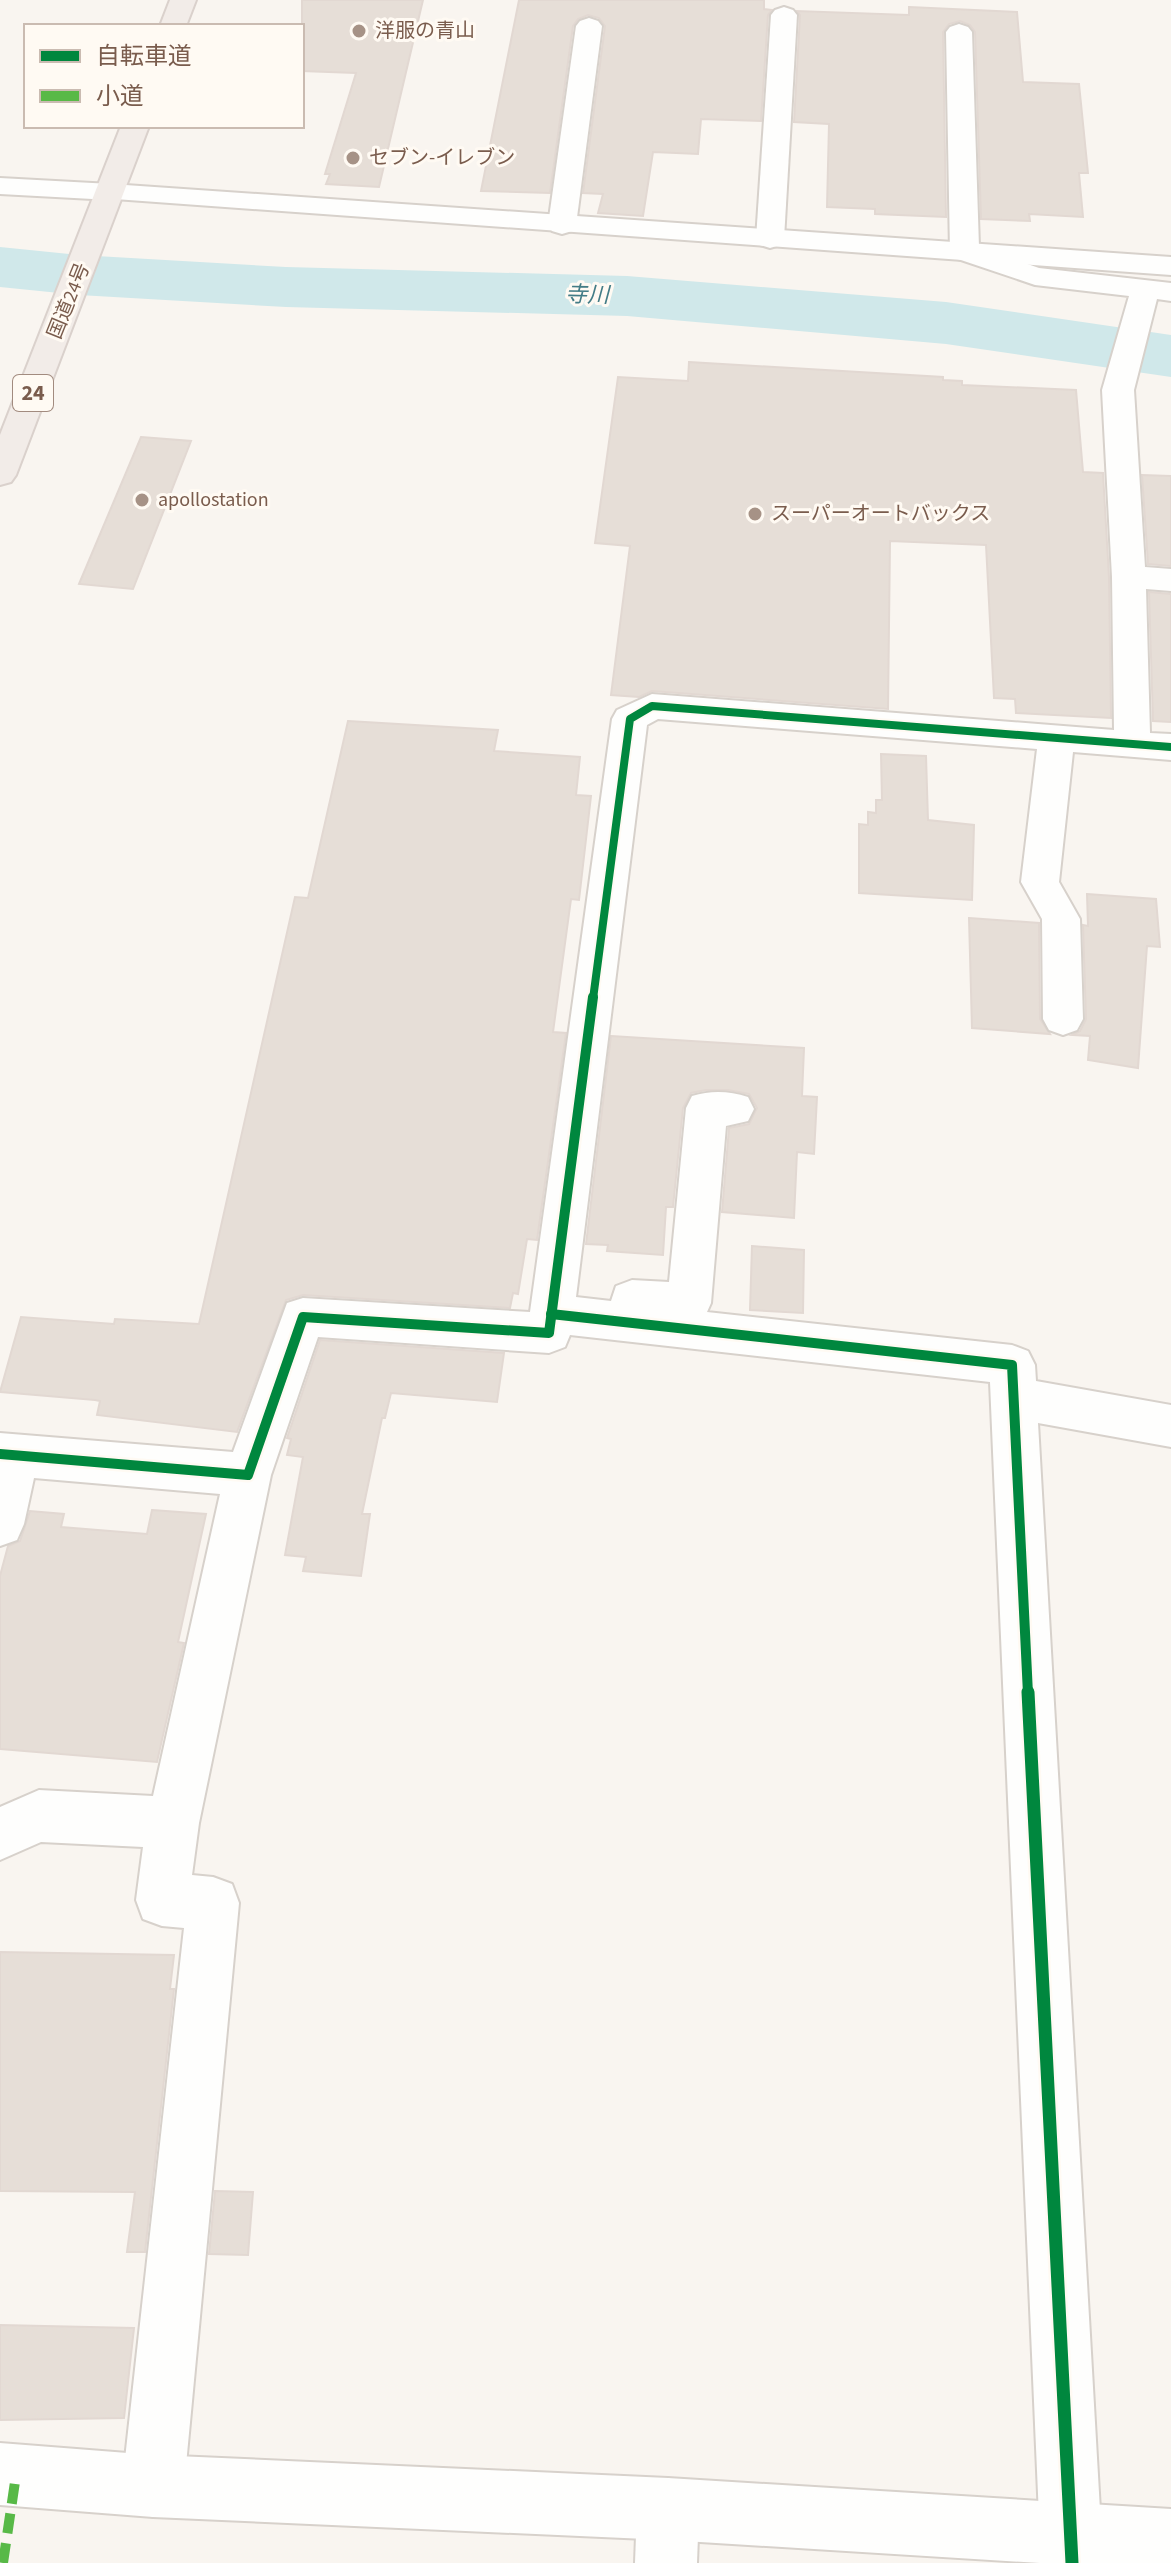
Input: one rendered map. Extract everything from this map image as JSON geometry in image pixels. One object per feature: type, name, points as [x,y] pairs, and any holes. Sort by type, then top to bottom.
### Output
[{"type":"highway","points":[[174,24],[183,0]]},
{"type":"highway","name":"国道24号","points":[[0,475],[134,128]]},
{"type":"street","points":[[770,239],[784,15]]},
{"type":"street","points":[[562,225],[589,26]]},
{"type":"street","points":[[959,32],[965,252]]},
{"type":"street","points":[[0,186],[107,204],[562,225],[1171,266]]},
{"type":"street","points":[[153,2486],[213,1903],[162,1900],[173,1823],[248,1475],[303,1317],[549,1333],[630,719],[652,706],[1152,745],[1129,577],[1118,390],[1152,298],[1035,276],[965,252]]},
{"type":"street","points":[[1129,577],[1171,580]]},
{"type":"street","points":[[1056,737],[1040,882],[1061,919],[1063,1019]]},
{"type":"street","points":[[552,1304],[689,1303],[707,1108],[733,1109]]},
{"type":"street","points":[[552,1304],[1012,1365],[1071,2549]]},
{"type":"street","points":[[1014,1398],[1171,1426]]},
{"type":"street","points":[[0,1524],[8,1454],[248,1475]]},
{"type":"street","points":[[0,1834],[39,1816],[173,1823]]},
{"type":"street","points":[[0,2474],[667,2536],[1071,2549],[1171,2540]]},
{"type":"building","points":[[302,0],[423,0],[379,187],[326,184],[330,174],[325,174],[356,73],[304,71]]},
{"type":"building","points":[[519,0],[764,0],[764,9],[772,10],[768,15],[761,121],[701,119],[698,154],[653,152],[643,216],[598,213],[603,194],[583,193],[605,26],[599,18],[588,15],[578,19],[573,26],[550,193],[481,191]]},
{"type":"building","points":[[909,7],[1017,12],[1023,82],[1079,84],[1088,173],[1079,173],[1083,217],[1029,214],[1030,221],[981,219],[975,32],[970,25],[960,21],[949,24],[943,32],[946,217],[875,214],[875,209],[827,207],[829,124],[794,122],[800,15],[797,11],[909,15]]},
{"type":"building","points":[[689,362],[943,377],[943,380],[962,381],[962,385],[1076,390],[1083,472],[1103,473],[1109,577],[1111,718],[1016,713],[1015,699],[994,698],[986,545],[890,541],[888,709],[652,691],[639,697],[611,695],[630,546],[595,543],[618,377],[688,381]]},
{"type":"building","points":[[141,437],[191,441],[133,589],[79,584]]},
{"type":"building","points":[[1142,475],[1171,476],[1171,566],[1148,564]]},
{"type":"building","points":[[1149,592],[1171,594],[1171,722],[1153,721]]},
{"type":"building","points":[[348,721],[498,730],[494,751],[580,757],[576,795],[591,796],[579,900],[571,899],[553,1032],[566,1033],[537,1240],[527,1239],[518,1294],[513,1293],[510,1308],[303,1295],[286,1300],[237,1432],[97,1415],[100,1401],[95,1400],[0,1392],[21,1317],[114,1324],[115,1319],[199,1324],[295,897],[308,898]]},
{"type":"building","points":[[881,754],[926,756],[928,820],[974,825],[972,900],[859,893],[859,824],[868,825],[868,812],[876,813],[876,800],[882,800]]},
{"type":"building","points":[[1087,894],[1156,899],[1160,947],[1147,946],[1138,1068],[1088,1060],[1090,1036],[1072,1035],[1080,1031],[1086,1019],[1083,925],[1088,926]]},
{"type":"building","points":[[969,918],[1039,923],[1040,1019],[1050,1034],[972,1028]]},
{"type":"building","points":[[611,1036],[804,1048],[802,1096],[817,1097],[814,1154],[797,1152],[794,1218],[722,1212],[729,1128],[749,1124],[757,1108],[749,1094],[706,1090],[691,1093],[683,1108],[673,1207],[666,1207],[663,1255],[607,1251],[608,1245],[586,1244]]},
{"type":"building","points":[[752,1246],[804,1250],[803,1313],[750,1310]]},
{"type":"building","points":[[320,1340],[504,1353],[497,1402],[391,1393],[385,1418],[382,1418],[362,1514],[370,1514],[361,1576],[303,1571],[306,1557],[285,1555],[303,1457],[287,1455],[291,1439],[287,1438]]},
{"type":"building","points":[[152,1510],[206,1514],[178,1642],[184,1643],[157,1762],[0,1749],[0,1576],[8,1546],[20,1541],[30,1511],[64,1514],[61,1527],[147,1534]]},
{"type":"building","points":[[0,1952],[174,1955],[170,1989],[174,1989],[145,2252],[127,2252],[135,2192],[0,2191]]},
{"type":"building","points":[[215,2191],[253,2192],[248,2255],[209,2254]]},
{"type":"building","points":[[0,2325],[134,2328],[124,2418],[0,2420]]},
{"type":"waterway","name":"寺川","points":[[0,267],[79,275],[286,287],[627,296],[946,323],[1171,356]]},
{"type":"marked path","points":[[3,2563],[16,2475]]},
{"type":"cycle path","points":[[0,1454],[248,1475],[303,1317],[549,1333],[630,719],[652,706],[1171,747]]},
{"type":"cycle path","points":[[551,1314],[1012,1365],[1072,2563]]},
{"type":"place","name":"洋服の青山","points":[[359,31]]},
{"type":"place","name":"セブン-イレブン","points":[[353,158]]},
{"type":"place","name":"apollostation","points":[[142,500]]},
{"type":"place","name":"スーパーオートバックス","points":[[755,514]]}]
